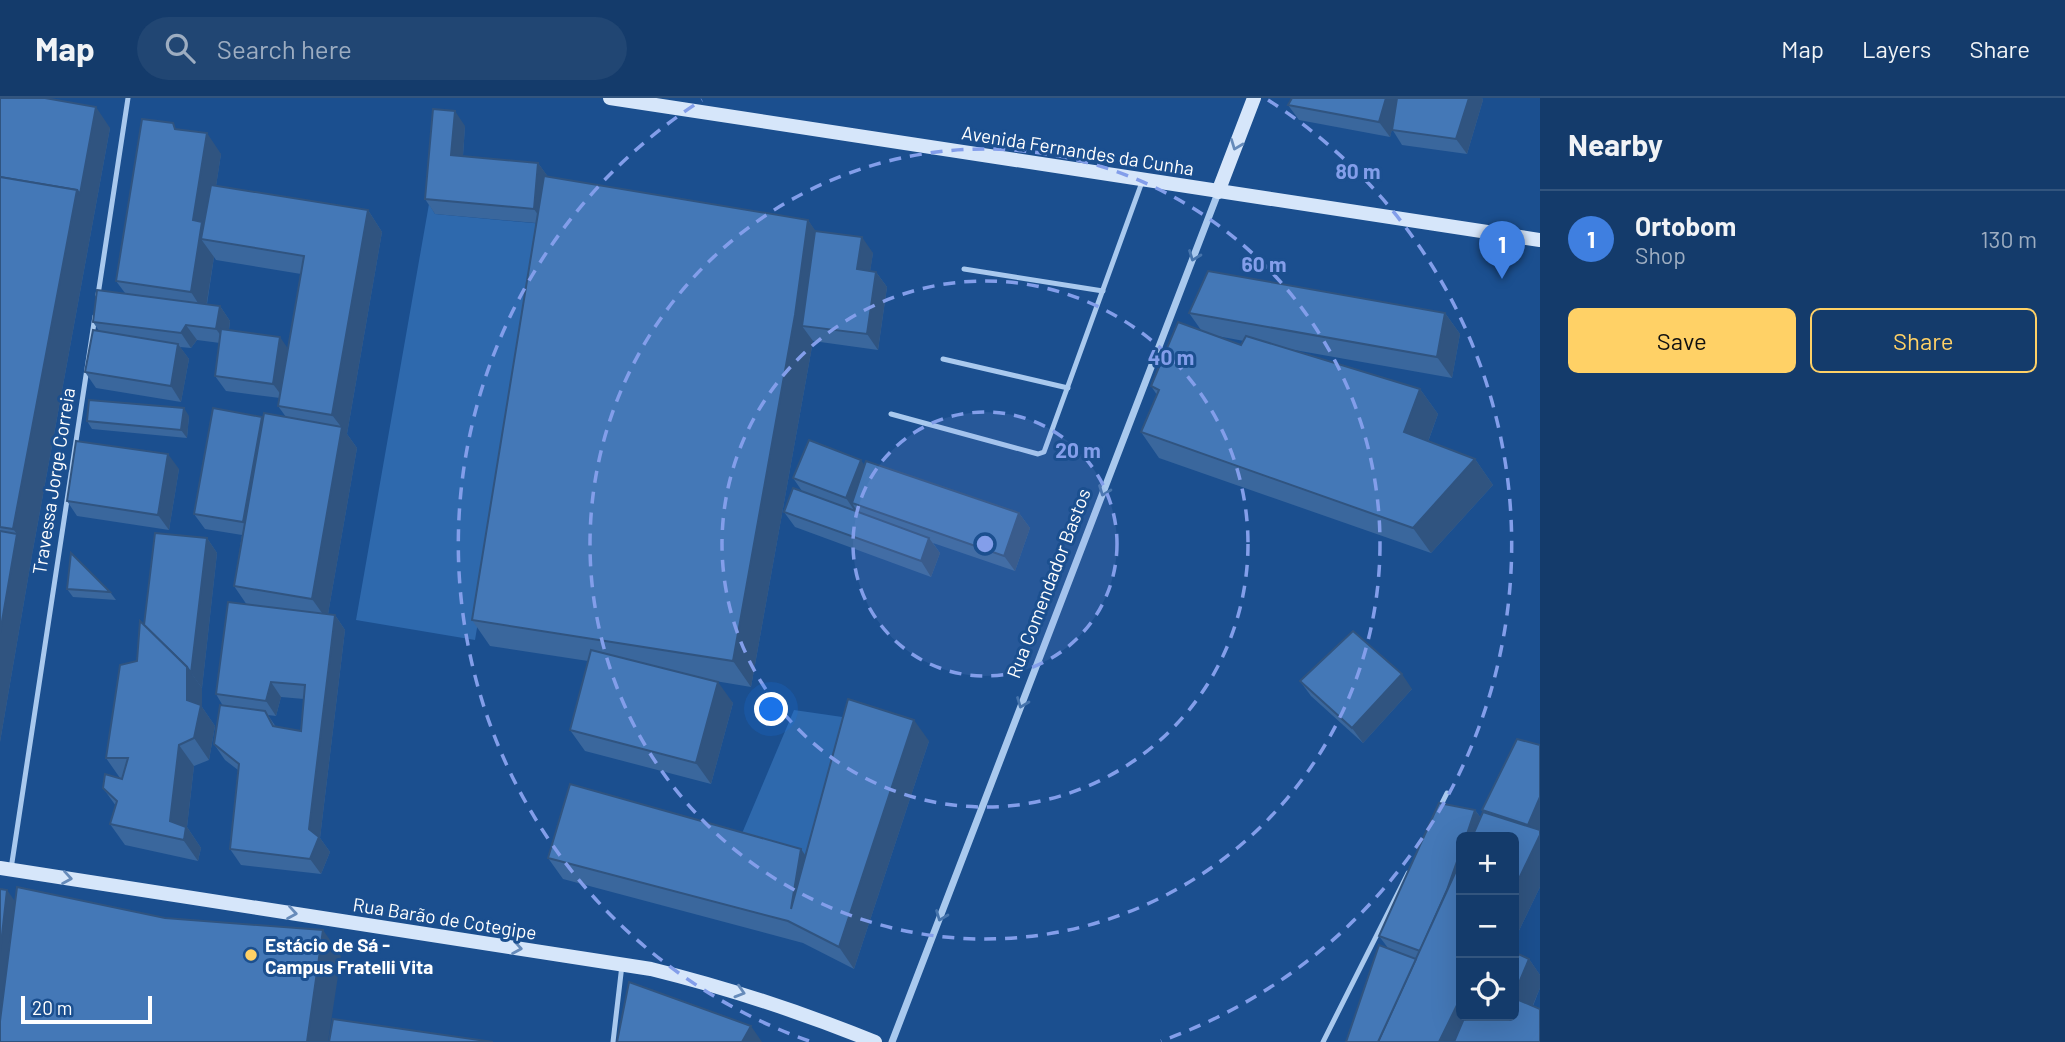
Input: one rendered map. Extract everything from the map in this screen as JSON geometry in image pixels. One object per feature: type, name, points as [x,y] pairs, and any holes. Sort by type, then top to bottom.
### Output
[{"type":"street","name":"Avenida Fernandes da Cunha","points":[[610,98],[1540,240]]},
{"type":"street","name":"Rua Comendador Bastos","points":[[892,1042],[1254,98]]},
{"type":"street","name":"Rua Barão de Cotegipe","points":[[5,868],[622,965],[736,990],[809,1015],[875,1042]]},
{"type":"lane","name":"Travessa Jorge Correia","points":[[5,868],[128,98]]},
{"type":"lane","points":[[891,414],[1038,454],[1049,446],[1143,179]]},
{"type":"lane","points":[[964,269],[1103,291]]},
{"type":"lane","points":[[943,359],[1068,388]]},
{"type":"lane","points":[[1435,818],[1447,793]]},
{"type":"lane","points":[[1323,1042],[1410,868]]},
{"type":"lane","points":[[613,1042],[622,965]]},
{"type":"shaded area","points":[[429,204],[435,214],[544,224],[475,640],[356,620]]},
{"type":"shaded area","points":[[794,710],[863,720],[816,871],[735,850]]},
{"type":"building","points":[[0,98],[45,98],[96,107],[80,194],[77,190],[0,177]]},
{"type":"building","points":[[1292,98],[1386,98],[1379,122],[1288,105]]},
{"type":"building","points":[[1397,98],[1469,98],[1456,139],[1392,130]]},
{"type":"building","points":[[433,109],[455,111],[451,155],[538,163],[534,209],[425,199]]},
{"type":"building","points":[[142,119],[173,123],[175,129],[207,133],[193,220],[202,222],[191,292],[116,281]]},
{"type":"building","points":[[544,176],[808,220],[795,315],[733,661],[472,620]]},
{"type":"building","points":[[0,177],[77,190],[13,529],[0,527]]},
{"type":"building","points":[[211,185],[368,210],[332,415],[278,406],[304,256],[201,239]]},
{"type":"building","points":[[815,231],[862,237],[857,269],[876,272],[867,334],[802,326]]},
{"type":"building","points":[[1208,271],[1445,313],[1437,357],[1189,313]]},
{"type":"building","points":[[97,290],[220,306],[216,329],[186,325],[181,333],[93,322]]},
{"type":"building","points":[[1178,322],[1241,345],[1246,336],[1420,389],[1404,432],[1475,459],[1413,528],[1141,432],[1159,390],[1151,386]]},
{"type":"building","points":[[221,329],[280,337],[273,384],[215,376]]},
{"type":"building","points":[[93,330],[178,344],[171,386],[85,372]]},
{"type":"building","points":[[89,400],[184,408],[181,430],[87,421]]},
{"type":"building","points":[[213,408],[262,417],[243,522],[194,514]]},
{"type":"building","points":[[264,413],[342,427],[312,599],[234,586]]},
{"type":"building","points":[[809,440],[861,460],[846,498],[793,478]]},
{"type":"building","points":[[76,441],[168,454],[158,515],[67,501]]},
{"type":"building","points":[[866,461],[1019,513],[1004,556],[852,503]]},
{"type":"building","points":[[793,488],[929,538],[921,561],[784,512]]},
{"type":"building","points":[[0,531],[17,534],[0,633]]},
{"type":"building","points":[[155,533],[207,538],[191,673],[144,625]]},
{"type":"building","points":[[71,553],[110,592],[67,589]]},
{"type":"building","points":[[228,602],[335,615],[309,829],[319,837],[310,859],[230,849],[239,764],[214,744],[220,705],[265,711],[273,726],[301,731],[305,685],[271,682],[266,701],[216,694]]},
{"type":"building","points":[[140,621],[187,667],[187,700],[201,705],[194,738],[179,745],[170,821],[186,827],[184,840],[110,824],[117,801],[103,788],[105,774],[122,779],[128,758],[106,758],[120,665],[137,661]]},
{"type":"building","points":[[1353,631],[1402,674],[1352,728],[1300,681]]},
{"type":"building","points":[[591,650],[718,682],[696,763],[570,730]]},
{"type":"building","points":[[848,699],[914,720],[839,947],[788,921],[548,858],[570,784],[801,849],[791,909]]},
{"type":"building","points":[[1517,739],[1540,745],[1540,797],[1528,825],[1482,810]]},
{"type":"building","points":[[1439,803],[1475,810],[1468,832],[1456,832],[1456,864],[1420,951],[1379,936]]},
{"type":"building","points":[[1483,812],[1540,830],[1540,835],[1519,879],[1519,832],[1474,832]]},
{"type":"building","points":[[1456,871],[1456,1007],[1439,1042],[1378,1042]]},
{"type":"building","points":[[17,887],[165,918],[323,930],[307,1042],[0,1042],[0,1021]]},
{"type":"building","points":[[0,889],[7,890],[0,953]]},
{"type":"building","points":[[1379,945],[1416,959],[1378,1042],[1346,1042]]},
{"type":"building","points":[[1519,954],[1529,959],[1519,983]]},
{"type":"building","points":[[629,982],[751,1026],[742,1042],[617,1042]]},
{"type":"building","points":[[1519,1000],[1540,1009],[1540,1042],[1454,1042],[1463,1021],[1519,1021]]},
{"type":"building","points":[[333,1019],[493,1042],[329,1042]]},
{"type":"place","name":"Ortobom","points":[[1502,279]]},
{"type":"place","name":"Estácio de Sá - Campus Fratelli Vita","points":[[251,955]]}]
